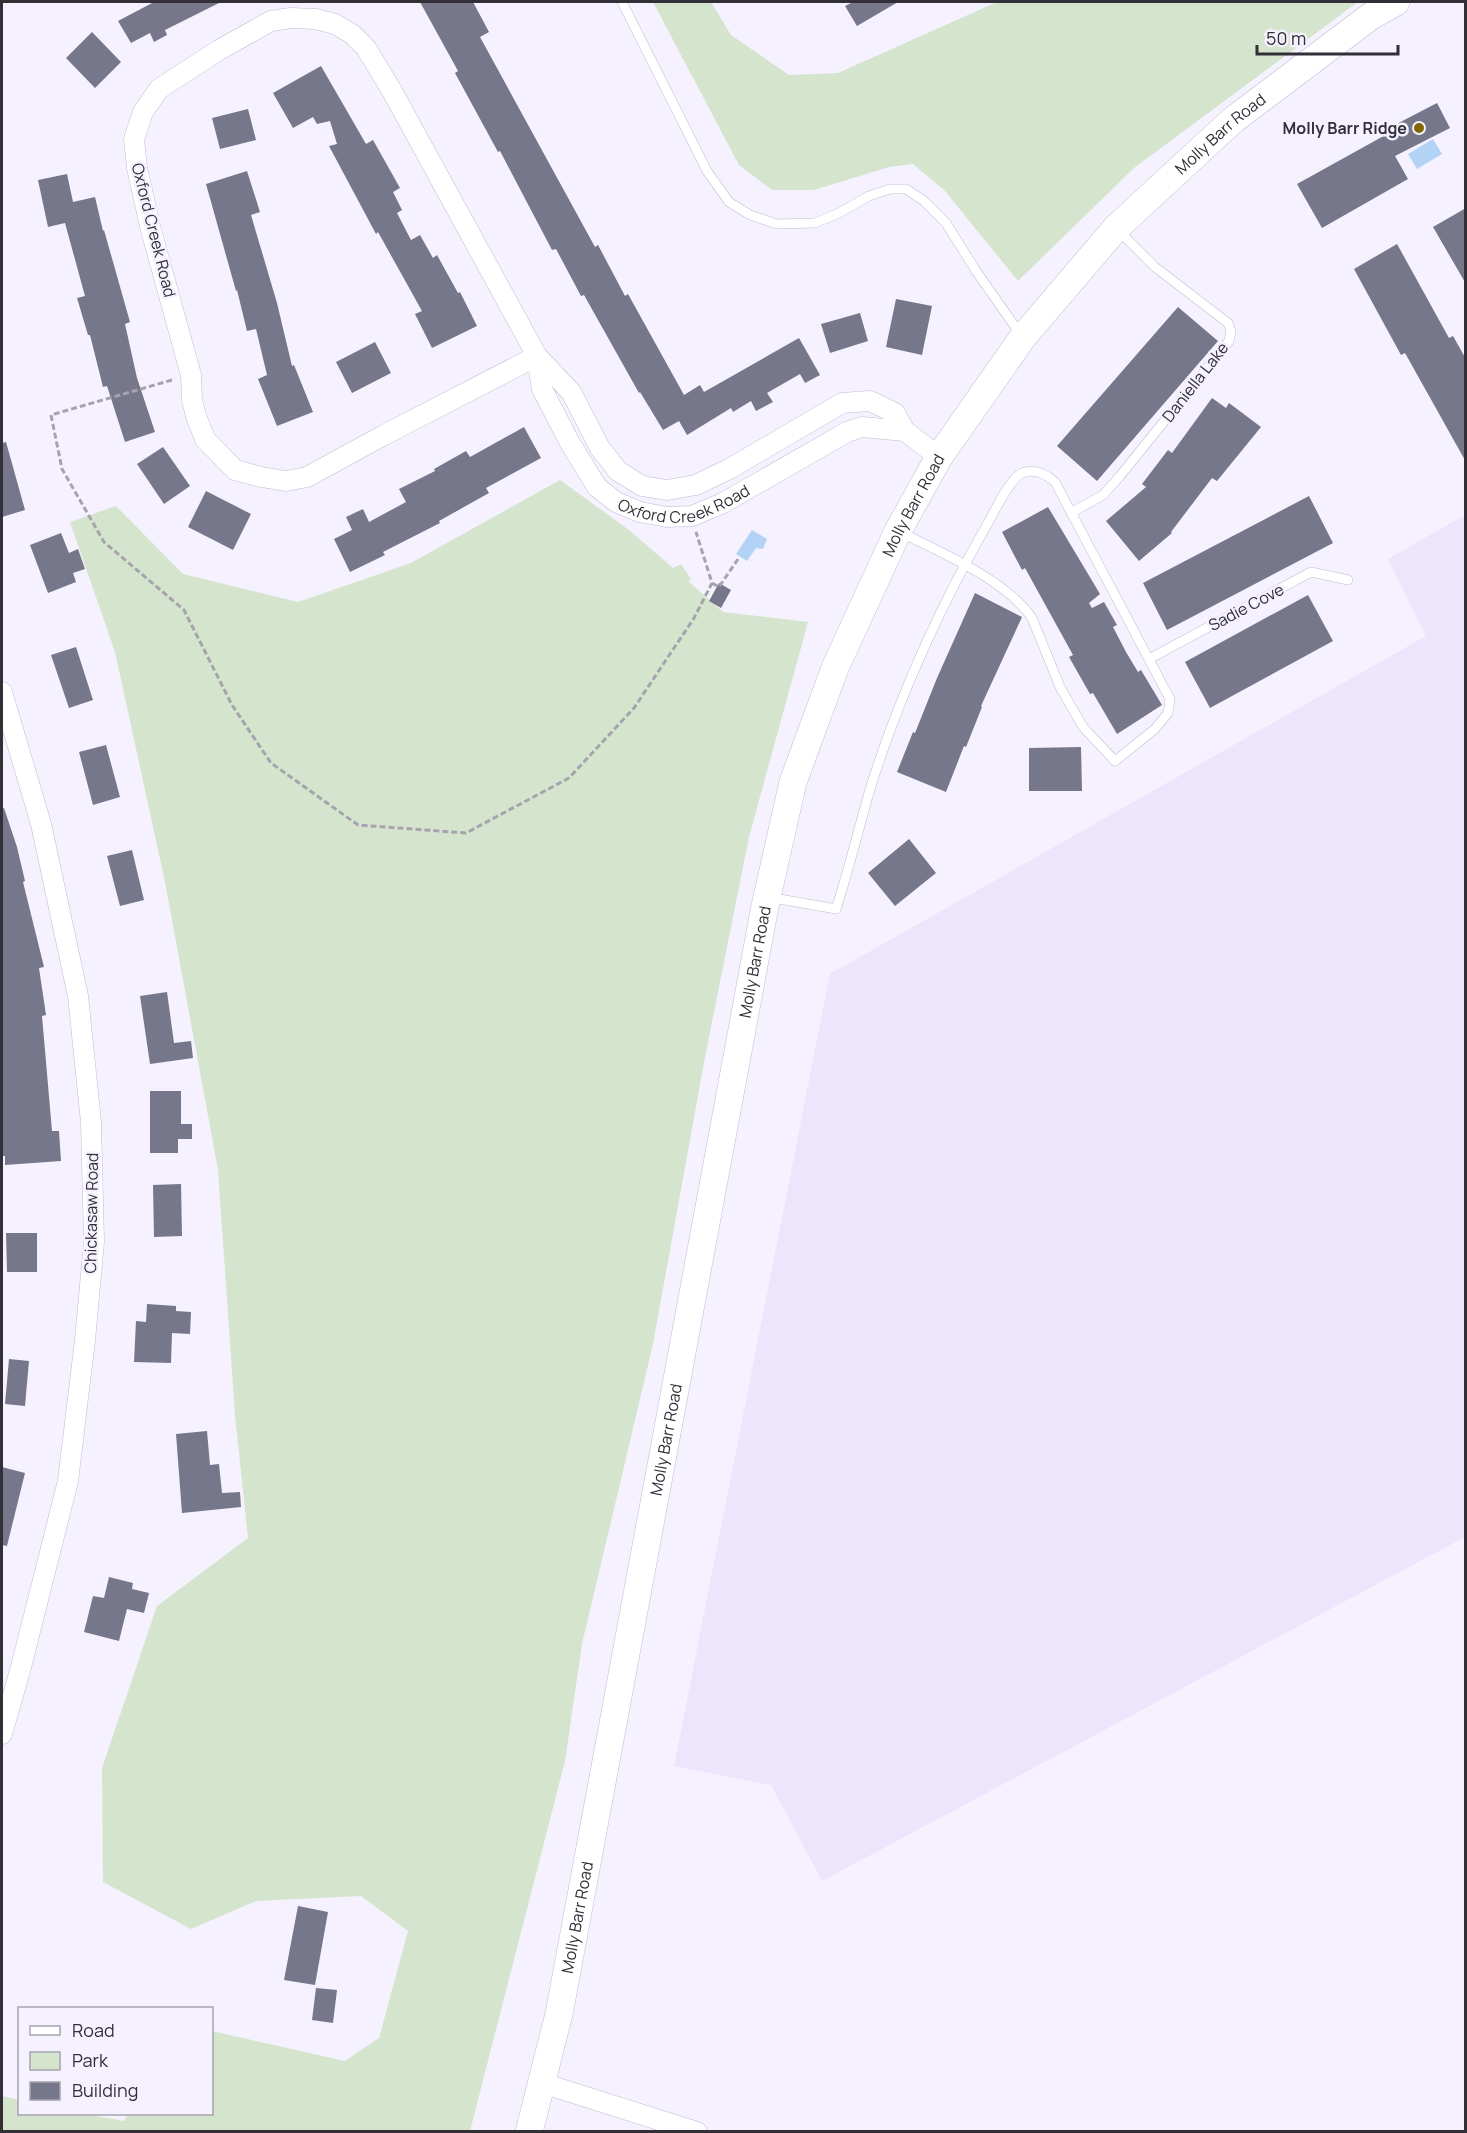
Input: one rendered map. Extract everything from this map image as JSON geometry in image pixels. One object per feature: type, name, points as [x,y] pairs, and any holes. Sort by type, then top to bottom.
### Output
[{"type":"main road","name":"Molly Barr Road","points":[[529,2132],[559,2014],[767,897],[793,782],[835,668],[898,531],[939,457],[1023,337],[1116,228],[1233,120],[1371,16],[1396,2]]},
{"type":"street","name":"Oxford Creek Road","points":[[537,356],[307,477],[286,481],[235,470],[205,439],[196,416],[192,400],[191,375],[136,168],[134,138],[143,112],[159,89],[219,50],[271,21],[291,18],[335,24],[352,34],[366,48],[392,91],[537,356],[571,392],[600,448],[618,471],[642,486],[667,490],[698,502],[723,503],[847,432],[862,427],[904,431]]},
{"type":"street","name":"Oxford Creek Road","points":[[537,356],[542,389],[597,488],[616,502],[640,512],[667,517],[698,502],[731,468],[842,403],[870,401],[895,413],[904,431],[939,457]]},
{"type":"street","name":"Chickasaw Road","points":[[2,692],[41,824],[78,996],[91,1122],[94,1234],[85,1340],[68,1481],[2,1734]]},
{"type":"street","points":[[542,2084],[697,2132]]},
{"type":"lane","points":[[622,2],[707,171],[729,202],[750,215],[777,224],[815,223],[869,196],[890,189],[906,189],[924,201],[946,223],[975,271],[1023,337]]},
{"type":"lane","name":"Daniella Lake","points":[[1071,513],[1103,495],[1120,476],[1229,341],[1231,331],[1228,323],[1155,267],[1116,228]]},
{"type":"lane","points":[[767,897],[836,909],[872,785],[916,663],[964,564],[1007,489],[1020,474],[1033,471],[1048,475],[1055,482],[1170,699],[1168,713],[1155,729],[1115,761],[1083,727],[1063,693],[1032,618],[1014,596],[964,564],[898,531]]},
{"type":"lane","name":"Sadie Cove","points":[[1149,659],[1311,572],[1348,580]]},
{"type":"path","points":[[191,375],[51,415],[62,469],[104,542],[184,609],[232,705],[271,763],[358,825],[466,834],[569,777],[634,708],[694,618],[712,583]]},
{"type":"path","points":[[698,502],[701,551],[712,583],[719,587],[738,559]]},
{"type":"shaded area","points":[[1465,515],[1465,1537],[822,1881],[771,1785],[674,1766],[830,974],[1426,636],[1388,559]]},
{"type":"green space","points":[[653,2],[711,2],[731,35],[789,75],[838,73],[997,2],[1358,2],[1134,168],[1018,281],[945,191],[913,164],[889,167],[814,190],[772,190],[739,165]]},
{"type":"green space","points":[[560,480],[629,530],[673,568],[681,564],[691,579],[688,581],[723,612],[808,622],[749,837],[705,1057],[653,1344],[582,1644],[565,1761],[470,2131],[2,2131],[2,2096],[18,2100],[18,2115],[91,2115],[124,2121],[127,2115],[213,2115],[213,2031],[345,2061],[379,2038],[408,1931],[361,1896],[256,1901],[191,1929],[103,1882],[102,1768],[157,1606],[248,1538],[235,1415],[218,1170],[165,882],[115,652],[70,522],[116,506],[183,574],[298,602],[411,563]]},
{"type":"water","points":[[1433,139],[1442,154],[1417,169],[1408,154]]},
{"type":"water","points":[[752,530],[767,539],[763,549],[756,548],[747,561],[736,554]]},
{"type":"building","points":[[154,2],[221,2],[165,30],[167,35],[154,42],[150,33],[131,43],[118,21]]},
{"type":"building","points":[[420,2],[473,2],[489,32],[480,37],[595,247],[598,245],[625,296],[628,294],[684,395],[700,385],[704,392],[799,338],[820,375],[805,383],[800,374],[767,393],[773,402],[756,411],[751,401],[733,412],[731,408],[687,435],[679,421],[663,430],[639,393],[584,295],[581,296],[556,249],[552,250],[500,151],[498,152],[455,73],[458,71]]},
{"type":"building","points":[[853,2],[898,2],[857,26],[845,6]]},
{"type":"building","points":[[92,32],[121,62],[95,88],[66,58]]},
{"type":"building","points":[[321,66],[366,144],[373,140],[400,188],[393,192],[402,210],[397,213],[411,240],[420,235],[433,258],[437,255],[458,293],[460,292],[477,326],[432,348],[415,314],[422,311],[378,232],[376,234],[329,146],[337,144],[330,121],[317,124],[313,117],[293,128],[273,93]]},
{"type":"building","points":[[1437,103],[1450,128],[1395,156],[1408,179],[1322,228],[1297,184],[1389,133],[1387,129]]},
{"type":"building","points":[[248,109],[256,140],[220,149],[212,118]]},
{"type":"building","points":[[247,171],[260,212],[251,215],[277,303],[292,366],[294,365],[313,412],[277,426],[258,379],[267,375],[256,329],[247,331],[206,184]]},
{"type":"building","points":[[67,174],[73,202],[95,197],[130,322],[125,324],[137,378],[155,432],[125,442],[107,386],[103,387],[90,335],[88,335],[77,298],[85,296],[65,223],[48,227],[38,180]]},
{"type":"building","points":[[1466,208],[1466,284],[1433,227]]},
{"type":"building","points":[[1397,244],[1449,338],[1453,336],[1466,359],[1466,462],[1405,353],[1401,355],[1354,269]]},
{"type":"building","points":[[896,299],[932,306],[922,355],[886,347]]},
{"type":"building","points":[[1178,307],[1218,341],[1097,481],[1057,446]]},
{"type":"building","points":[[860,313],[868,341],[830,353],[821,324]]},
{"type":"building","points":[[375,342],[391,373],[352,393],[336,362]]},
{"type":"building","points":[[1212,398],[1226,408],[1229,403],[1261,427],[1217,481],[1212,478],[1172,533],[1139,561],[1106,521],[1146,487],[1142,484],[1168,450],[1172,453]]},
{"type":"building","points":[[524,427],[541,458],[486,488],[489,493],[439,521],[440,523],[383,552],[385,555],[350,572],[334,539],[352,530],[346,517],[363,509],[369,522],[406,502],[399,489],[435,471],[434,469],[466,451],[470,457]]},
{"type":"building","points":[[6,442],[25,510],[2,517],[2,443]]},
{"type":"building","points":[[163,447],[190,486],[164,504],[137,464]]},
{"type":"building","points":[[206,491],[251,514],[233,550],[188,527]]},
{"type":"building","points":[[1309,496],[1333,543],[1167,630],[1143,583]]},
{"type":"building","points":[[1048,507],[1100,594],[1089,603],[1092,608],[1104,602],[1117,625],[1113,627],[1126,652],[1138,672],[1141,670],[1162,705],[1117,734],[1093,693],[1090,694],[1069,657],[1073,655],[1025,568],[1022,570],[1002,532]]},
{"type":"building","points":[[61,533],[69,553],[78,549],[85,569],[73,573],[76,582],[48,593],[30,545]]},
{"type":"building","points":[[719,583],[731,590],[721,608],[709,601]]},
{"type":"building","points":[[975,593],[1022,617],[981,706],[946,792],[897,772]]},
{"type":"building","points":[[1308,595],[1333,641],[1210,708],[1185,662]]},
{"type":"building","points":[[76,647],[93,700],[69,708],[51,655]]},
{"type":"building","points":[[106,745],[120,797],[93,805],[79,752]]},
{"type":"building","points":[[1081,747],[1082,791],[1029,791],[1029,748]]},
{"type":"building","points":[[4,808],[17,847],[25,881],[23,882],[44,967],[39,968],[46,1015],[42,1016],[52,1131],[59,1131],[61,1161],[5,1165],[5,1156],[2,1156],[2,809]]},
{"type":"building","points":[[909,839],[936,873],[895,906],[868,873]]},
{"type":"building","points":[[132,850],[144,900],[120,906],[107,856]]},
{"type":"building","points":[[167,992],[174,1043],[191,1041],[193,1058],[150,1064],[140,996]]},
{"type":"building","points":[[150,1091],[181,1091],[181,1124],[192,1124],[192,1139],[178,1139],[178,1153],[150,1153]]},
{"type":"building","points":[[181,1184],[182,1236],[154,1237],[153,1185]]},
{"type":"building","points":[[6,1233],[37,1233],[37,1272],[7,1272]]},
{"type":"building","points":[[147,1304],[176,1306],[176,1311],[191,1312],[190,1334],[172,1333],[171,1363],[134,1362],[136,1321],[146,1322]]},
{"type":"building","points":[[9,1359],[29,1361],[25,1406],[5,1404]]},
{"type":"building","points":[[207,1431],[210,1465],[219,1464],[222,1493],[240,1492],[241,1507],[182,1513],[176,1434]]},
{"type":"building","points":[[2,1467],[25,1473],[7,1546],[2,1545]]},
{"type":"building","points":[[109,1577],[133,1583],[132,1589],[149,1593],[144,1613],[127,1609],[119,1641],[84,1632],[93,1596],[104,1598]]},
{"type":"building","points":[[298,1906],[328,1912],[315,1985],[284,1980]]},
{"type":"building","points":[[316,1988],[337,1990],[333,2023],[312,2020]]},
{"type":"place","name":"Molly Barr Ridge","points":[[1419,128]]}]
